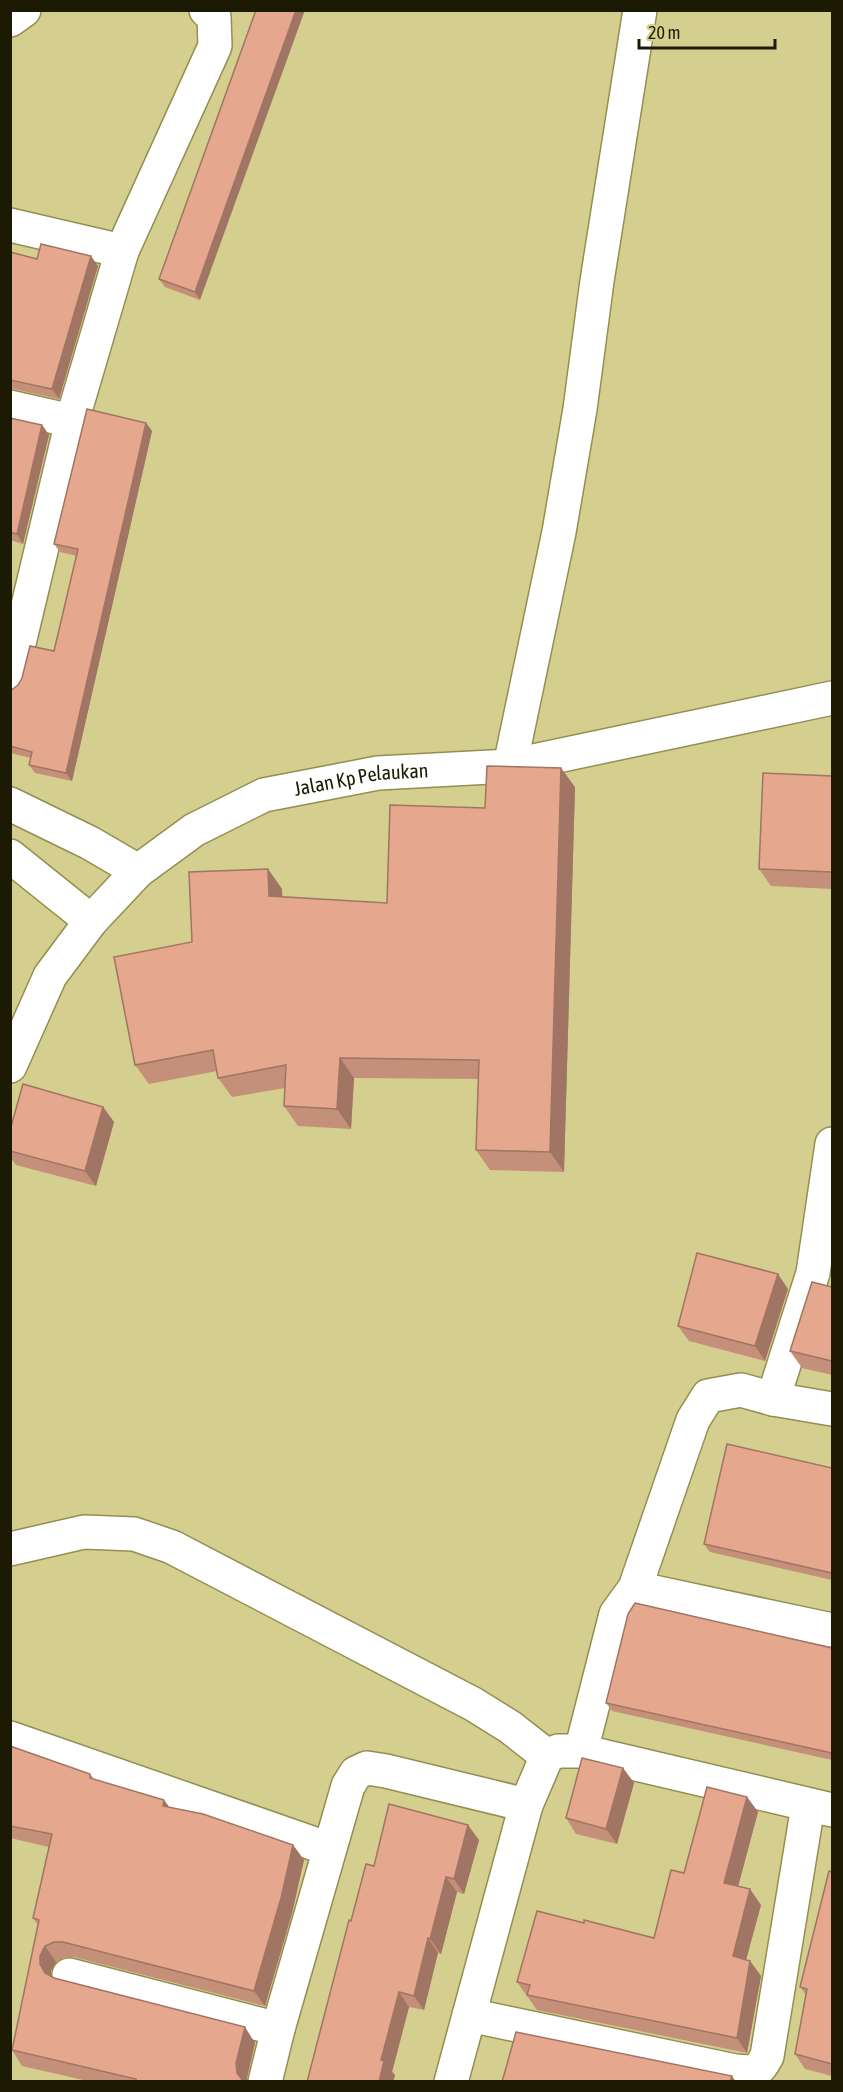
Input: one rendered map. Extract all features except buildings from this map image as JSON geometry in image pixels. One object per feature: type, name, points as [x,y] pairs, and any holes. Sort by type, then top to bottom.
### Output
[{"type":"street","points":[[10,20],[24,10]]},
{"type":"street","points":[[10,681],[21,589],[122,251],[215,46],[214,17],[206,10]]},
{"type":"street","points":[[510,766],[560,532],[640,10]]},
{"type":"street","points":[[10,225],[122,251]]},
{"type":"street","points":[[10,406],[72,421]]},
{"type":"street","name":"Jalan Kp Pelaukan","points":[[10,1066],[50,976],[90,921],[138,871],[194,830],[264,795],[378,773],[510,766],[832,698]]},
{"type":"street","points":[[10,804],[90,843],[138,871]]},
{"type":"street","points":[[10,856],[90,921]]},
{"type":"street","points":[[773,1399],[813,1273],[832,1144]]},
{"type":"street","points":[[581,1751],[616,1614],[635,1588],[693,1420],[708,1396],[741,1390],[773,1399],[832,1410]]},
{"type":"street","points":[[10,1549],[84,1532],[134,1534],[172,1547],[473,1704],[510,1727],[547,1756]]},
{"type":"street","points":[[635,1588],[832,1630]]},
{"type":"street","points":[[10,1738],[329,1849]]},
{"type":"street","points":[[451,2082],[469,2015],[526,1805],[547,1756],[558,1751],[581,1751],[820,1808],[767,2056],[759,2070],[755,2072],[735,2071],[469,2015]]},
{"type":"street","points":[[265,2082],[329,1849],[348,1786],[356,1773],[367,1768],[526,1805]]},
{"type":"street","points":[[69,1975],[278,2029]]}]
